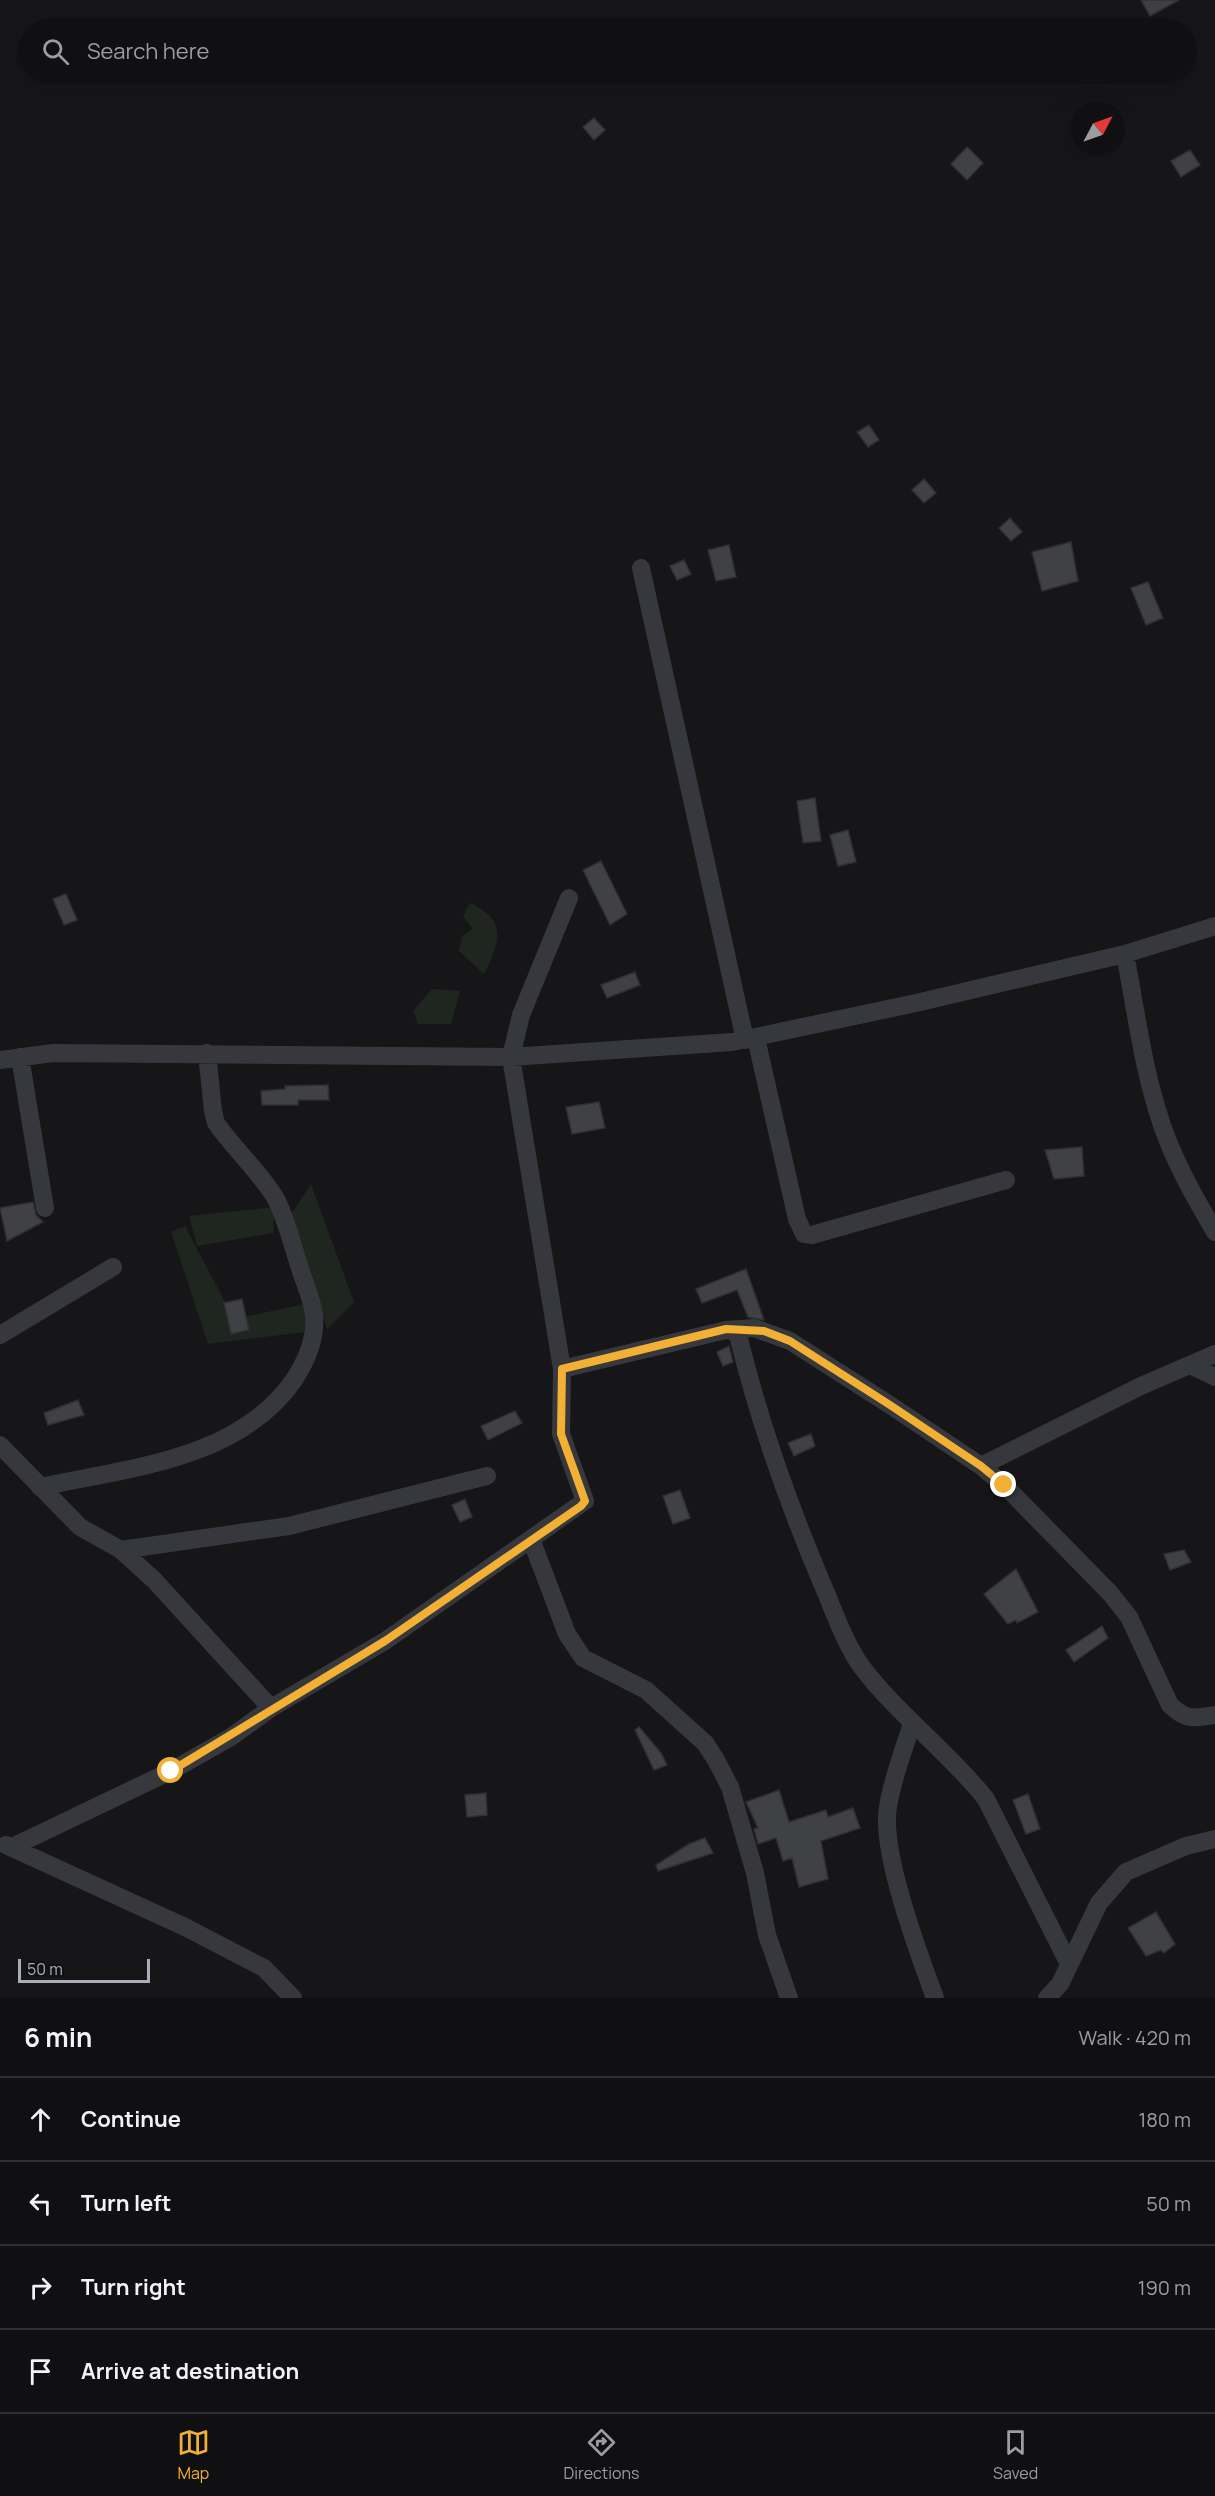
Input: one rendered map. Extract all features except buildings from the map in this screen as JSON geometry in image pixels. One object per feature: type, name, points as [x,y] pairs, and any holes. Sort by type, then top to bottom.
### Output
[{"type":"street","points":[[641,568],[751,1039],[797,1219],[804,1234],[812,1235],[1006,1180]]},
{"type":"street","points":[[6,1845],[171,1771],[231,1737],[271,1708],[385,1641],[585,1501],[561,1434],[562,1369],[511,1057],[521,1015],[569,898]]},
{"type":"street","points":[[0,1060],[52,1053],[511,1057],[751,1039],[1125,954],[1215,926]]},
{"type":"street","points":[[1125,954],[1146,1069],[1162,1125],[1185,1180],[1215,1233]]},
{"type":"street","points":[[40,1487],[162,1461],[202,1449],[257,1420],[282,1396],[305,1364],[313,1338],[314,1314],[283,1213],[274,1197],[216,1123],[207,1053]]},
{"type":"street","points":[[20,1057],[45,1208]]},
{"type":"street","points":[[0,1335],[113,1267]]},
{"type":"street","points":[[732,1331],[754,1328],[790,1341],[981,1466],[1004,1485],[1110,1593],[1129,1617],[1170,1705],[1180,1715],[1190,1719],[1215,1715]]},
{"type":"street","points":[[562,1369],[726,1329],[738,1335],[753,1396],[805,1543],[846,1638],[861,1665],[912,1723],[969,1778],[986,1799],[1069,1964]]},
{"type":"street","points":[[981,1466],[1141,1386],[1215,1354]]},
{"type":"street","points":[[1191,1365],[1215,1377]]},
{"type":"street","points":[[0,1445],[80,1527],[121,1550],[154,1580],[271,1708]]},
{"type":"street","points":[[121,1550],[289,1526],[487,1476]]},
{"type":"street","points":[[531,1539],[567,1634],[583,1658],[646,1690],[705,1743],[716,1760],[730,1787],[755,1873],[767,1935],[789,1998]]},
{"type":"street","points":[[912,1723],[887,1808],[888,1840],[916,1946],[935,1998]]},
{"type":"street","points":[[1047,1998],[1060,1984],[1099,1904],[1126,1872],[1186,1846],[1215,1839]]},
{"type":"street","points":[[6,1845],[185,1927],[264,1968],[293,1998]]},
{"type":"shaded area","points":[[470,903],[490,917],[497,933],[494,952],[484,974],[459,951],[462,936],[473,929],[463,916]]},
{"type":"shaded area","points":[[432,989],[460,991],[451,1024],[418,1024],[413,1011]]},
{"type":"shaded area","points":[[311,1184],[354,1302],[327,1329],[289,1218]]},
{"type":"shaded area","points":[[275,1207],[273,1233],[197,1246],[189,1216]]},
{"type":"shaded area","points":[[185,1226],[234,1319],[310,1303],[314,1331],[208,1344],[171,1232]]},
{"type":"route","points":[[171,1771],[231,1737],[271,1708],[348,1661],[385,1641],[498,1560],[581,1506],[585,1501],[561,1434],[562,1369],[726,1329],[732,1331],[754,1328],[790,1341],[981,1466],[1004,1485]]}]
